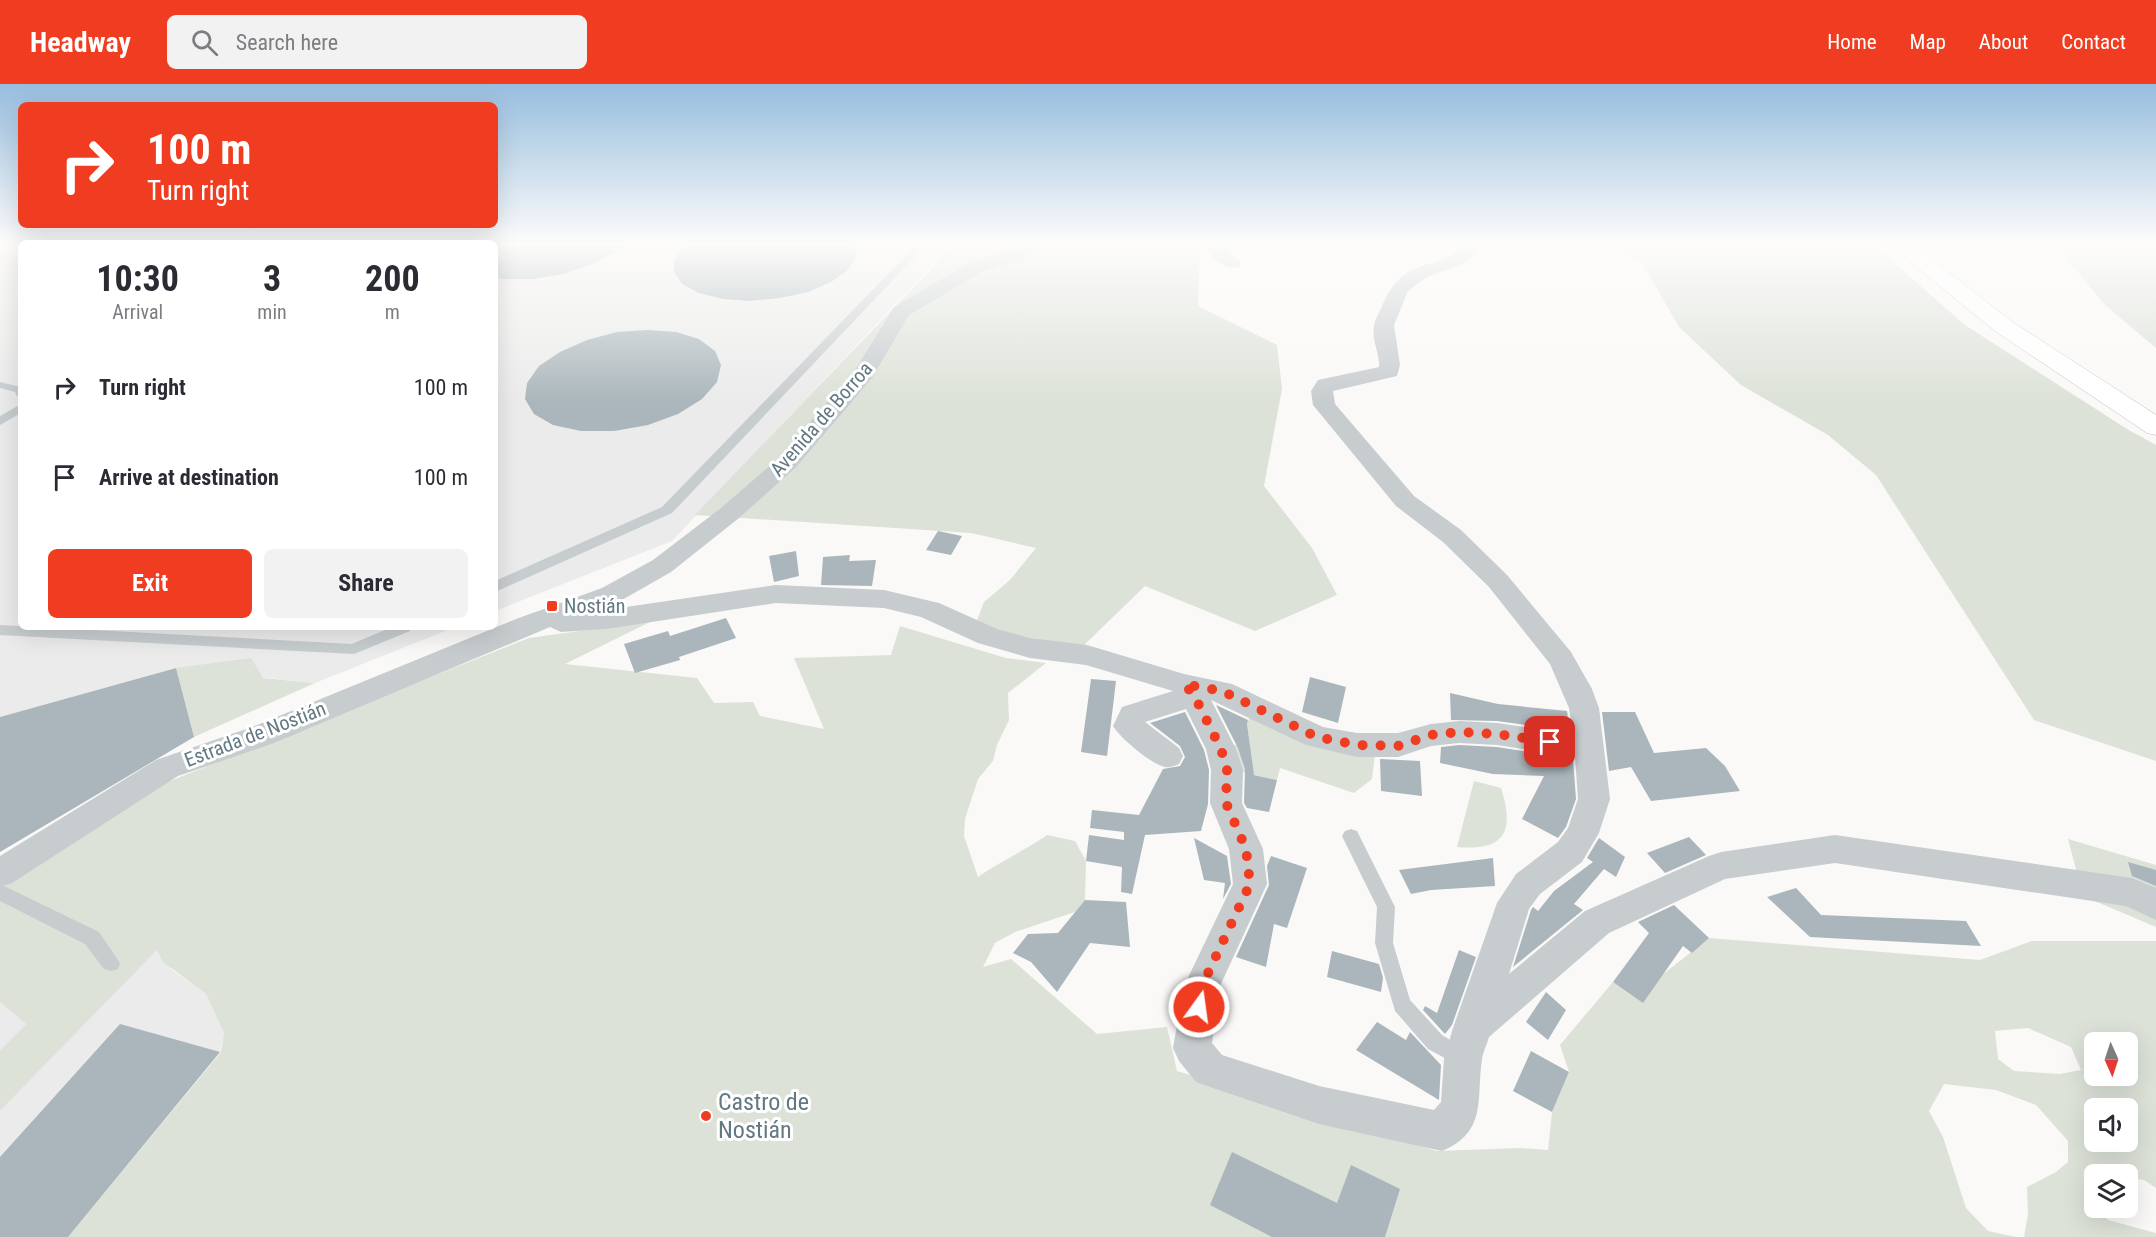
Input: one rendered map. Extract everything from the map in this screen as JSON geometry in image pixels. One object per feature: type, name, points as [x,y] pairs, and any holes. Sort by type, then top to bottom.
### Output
[{"type":"highway","points":[[1965,296],[2003,326],[2156,427]]},
{"type":"highway","points":[[1995,296],[2032,324],[2156,405]]},
{"type":"street","name":"Avenida de Borroa","points":[[525,626],[612,594],[662,566],[730,513],[788,462],[864,373],[902,311],[928,296]]},
{"type":"street","points":[[1189,690],[1221,749],[1227,770],[1226,803],[1246,849],[1250,884],[1202,986],[1192,1048],[1210,1069],[1319,1105],[1442,1131],[1461,1109],[1468,1043],[1514,903],[1528,884],[1570,852],[1583,833],[1594,799],[1584,708],[1561,659],[1498,581],[1452,536],[1405,501],[1324,405],[1322,391],[1326,385],[1367,378],[1389,371],[1391,359],[1384,335],[1384,324],[1397,296]]},
{"type":"street","points":[[525,626],[606,620],[776,594],[884,599],[929,610],[999,639],[1030,648],[1087,655],[1189,690],[1222,691],[1317,737],[1357,745],[1398,746],[1431,735],[1459,732],[1497,734],[1590,748]]},
{"type":"street","name":"Estrada de Nostián","points":[[0,873],[167,768],[263,735],[525,626]]},
{"type":"street","points":[[1167,756],[1128,726],[1133,716],[1189,690]]},
{"type":"street","points":[[1468,1043],[1597,922],[1721,866],[1834,849],[2132,892],[2156,905]]},
{"type":"lane","points":[[498,586],[667,510],[872,296]]},
{"type":"lane","points":[[0,384],[18,378]]},
{"type":"lane","points":[[0,384],[18,382]]},
{"type":"lane","points":[[0,384],[18,389]]},
{"type":"lane","points":[[0,420],[18,410]]},
{"type":"lane","points":[[0,630],[354,650],[398,630]]},
{"type":"lane","points":[[1351,836],[1386,907],[1384,943],[1402,1005],[1436,1042],[1468,1043]]},
{"type":"lane","points":[[0,892],[92,938],[111,963]]},
{"type":"shaded area","points":[[0,296],[18,296],[18,630],[448,630],[315,683],[175,668],[0,717]]},
{"type":"shaded area","points":[[498,296],[903,296],[672,541],[498,610]]},
{"type":"shaded area","points":[[905,296],[1198,296],[1198,306],[1277,345],[1282,389],[1264,486],[1312,548],[1337,595],[1255,631],[1145,586],[1082,647],[1013,635],[976,623],[984,602],[1010,580],[1036,548],[971,533],[695,515]]},
{"type":"shaded area","points":[[1661,296],[1932,296],[1965,325],[2127,429],[2156,445],[2156,761],[2034,720],[1876,475],[1828,435],[1741,385],[1679,327]]},
{"type":"shaded area","points":[[2097,296],[2156,296],[2156,348]]},
{"type":"shaded area","points":[[652,621],[565,664],[697,678],[714,703],[753,702],[760,716],[824,729],[794,658],[891,655],[900,626],[1006,658],[1046,663],[1008,693],[1009,720],[997,745],[993,761],[978,779],[965,819],[964,836],[978,877],[1047,835],[1075,841],[1086,861],[1085,900],[1075,912],[1015,932],[995,943],[983,967],[1011,959],[1097,1034],[1167,1027],[1177,1071],[1437,1151],[1520,1148],[1548,1150],[1552,1112],[1569,1072],[1560,1045],[1613,982],[1643,1002],[1662,975],[1709,938],[1980,960],[2032,941],[2156,941],[2156,1188],[2144,1180],[2138,1179],[2138,1164],[2084,1164],[2084,1218],[2106,1218],[2156,1233],[2156,1237],[2024,1237],[2028,1214],[2027,1187],[2056,1172],[2068,1162],[2068,1141],[2036,1105],[1996,1090],[1944,1084],[1929,1111],[1943,1137],[1966,1208],[1988,1231],[2016,1237],[68,1237],[221,1052],[224,1033],[206,994],[163,962],[157,950],[0,1111],[0,1050],[26,1024],[0,1002],[0,888],[165,783],[529,638]],"holes":[[[2028,1028],[2071,1047],[2081,1070],[2060,1074],[2014,1071],[1998,1059],[1995,1031]]]},
{"type":"shaded area","points":[[251,658],[263,678],[315,683],[194,737],[176,668]]},
{"type":"shaded area","points":[[1251,713],[1375,754],[1372,779],[1354,793],[1280,768],[1277,780],[1233,770],[1228,744],[1250,747],[1247,724]]},
{"type":"shaded area","points":[[1474,781],[1501,788],[1507,816],[1506,827],[1496,842],[1486,846],[1457,847]]},
{"type":"shaded area","points":[[2068,839],[2156,865],[2156,927],[2083,896]]},
{"type":"shaded area","points":[[157,950],[172,970],[206,994],[224,1033],[220,1052],[68,1237],[0,1237],[0,1111]]},
{"type":"shaded area","points":[[0,1002],[26,1024],[0,1050]]},
{"type":"building","points":[[710,296],[790,296],[750,301]]},
{"type":"building","points":[[647,330],[676,332],[699,339],[715,351],[721,365],[717,382],[702,399],[678,414],[648,425],[614,431],[581,431],[553,425],[534,414],[525,399],[527,383],[539,366],[560,352],[587,340],[617,332]]},
{"type":"building","points":[[938,531],[962,536],[951,555],[926,550]]},
{"type":"building","points":[[796,551],[799,576],[774,582],[769,556]]},
{"type":"building","points":[[850,555],[849,561],[876,560],[872,586],[821,585],[823,557]]},
{"type":"building","points":[[726,618],[736,638],[679,657],[680,660],[635,673],[624,644],[668,631],[670,636]]},
{"type":"building","points":[[176,668],[194,737],[0,852],[0,717]]},
{"type":"building","points":[[1310,677],[1346,687],[1338,723],[1302,712]]},
{"type":"building","points":[[1091,679],[1116,681],[1107,756],[1081,752]]},
{"type":"building","points":[[1450,693],[1498,704],[1567,711],[1570,731],[1497,721],[1451,720]]},
{"type":"building","points":[[1216,705],[1248,720],[1254,775],[1277,780],[1269,812],[1247,808],[1244,803],[1245,769],[1238,748]]},
{"type":"building","points":[[1185,712],[1204,750],[1209,770],[1208,804],[1201,831],[1145,835],[1132,894],[1121,892],[1122,867],[1086,861],[1089,835],[1124,840],[1124,832],[1090,828],[1092,810],[1139,815],[1163,769],[1180,766],[1185,757],[1180,746],[1150,723]]},
{"type":"building","points":[[1602,712],[1635,712],[1654,753],[1706,748],[1725,766],[1740,791],[1651,801],[1631,767],[1609,771]]},
{"type":"building","points":[[1459,745],[1497,747],[1573,759],[1576,799],[1566,827],[1558,838],[1522,819],[1544,776],[1493,774],[1440,763],[1441,747]]},
{"type":"building","points":[[1380,759],[1420,761],[1422,796],[1381,791]]},
{"type":"building","points":[[1689,837],[1706,855],[1665,873],[1647,853]]},
{"type":"building","points":[[1194,838],[1227,856],[1231,884],[1223,899],[1225,883],[1204,880]]},
{"type":"building","points":[[1599,838],[1625,857],[1616,877],[1604,869],[1574,904],[1583,910],[1513,967],[1533,907],[1538,911],[1554,891],[1593,862],[1587,858]]},
{"type":"building","points":[[1271,856],[1307,868],[1287,928],[1274,924],[1266,967],[1236,957],[1269,885],[1267,866]]},
{"type":"building","points":[[1493,858],[1495,886],[1431,890],[1411,894],[1399,870]]},
{"type":"building","points":[[2128,862],[2156,870],[2156,886],[2132,876]]},
{"type":"building","points":[[1796,888],[1821,915],[1966,921],[1981,946],[1810,937],[1767,897]]},
{"type":"building","points":[[1085,900],[1126,902],[1130,947],[1090,943],[1057,992],[1031,962],[1013,953],[1028,934],[1058,933]]},
{"type":"building","points":[[1674,905],[1709,938],[1692,953],[1683,946],[1643,1003],[1613,982],[1649,933],[1638,922]]},
{"type":"building","points":[[1459,950],[1476,957],[1452,1025],[1445,1034],[1423,1010],[1425,1006],[1437,1013]]},
{"type":"building","points":[[1332,951],[1379,964],[1383,978],[1381,992],[1327,977]]},
{"type":"building","points":[[1546,992],[1566,1010],[1548,1040],[1526,1022]]},
{"type":"building","points":[[1377,1022],[1406,1040],[1410,1032],[1441,1065],[1439,1100],[1356,1050]]},
{"type":"building","points":[[120,1024],[220,1052],[68,1237],[0,1237],[0,1157]]},
{"type":"building","points":[[1531,1051],[1569,1072],[1552,1112],[1513,1091]]},
{"type":"building","points":[[1232,1152],[1337,1203],[1351,1165],[1400,1189],[1385,1237],[1272,1237],[1210,1205]]},
{"type":"place","name":"Nostián","points":[[552,606]]},
{"type":"place","name":"Castro de Nostián","points":[[706,1116]]},
{"type":"route","points":[[1199,1007],[1202,986],[1250,884],[1246,849],[1226,803],[1227,770],[1221,749],[1194,695],[1184,684],[1222,691],[1317,737],[1357,745],[1398,746],[1431,735],[1459,732],[1497,734],[1550,742]]}]
